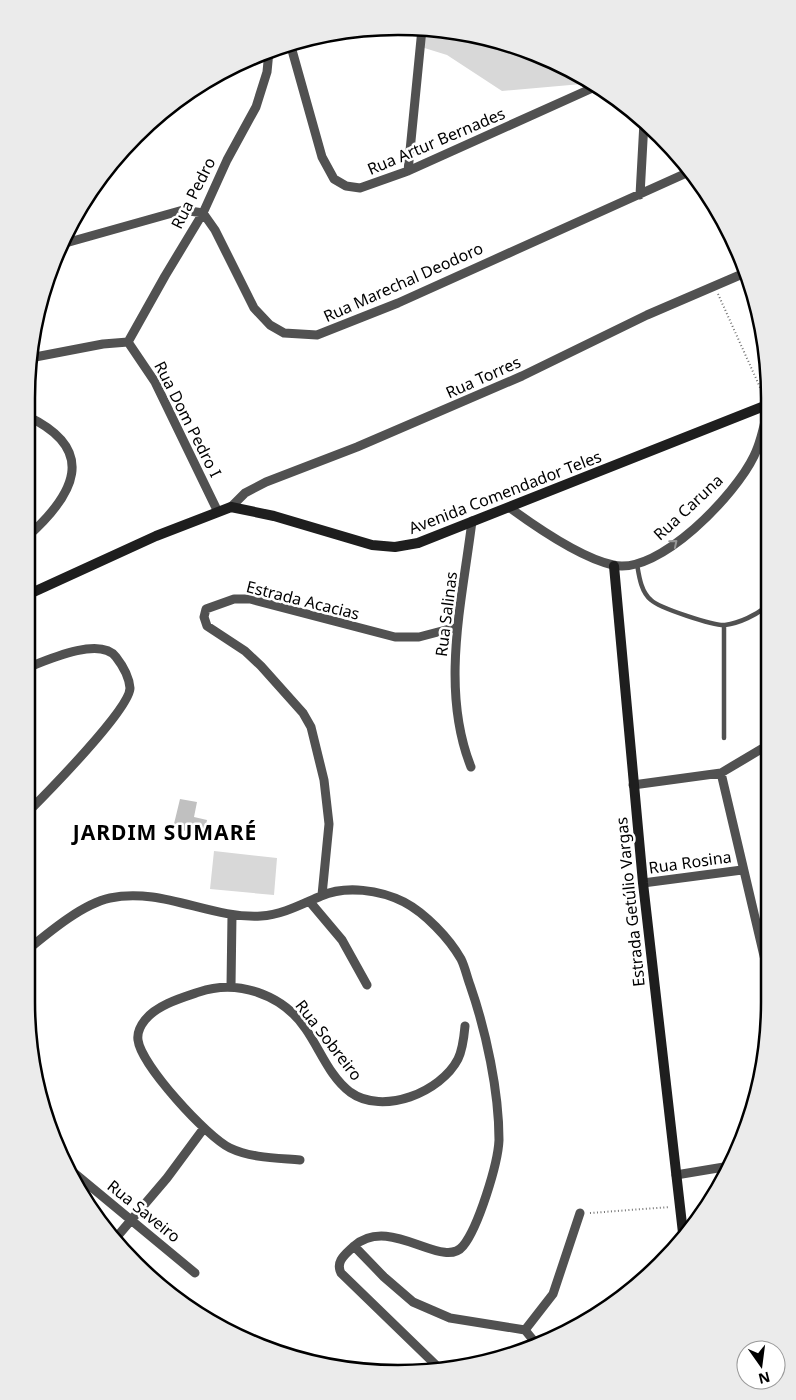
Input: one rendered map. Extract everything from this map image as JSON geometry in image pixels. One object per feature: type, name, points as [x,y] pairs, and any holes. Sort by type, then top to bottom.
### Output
[{"type":"main road","name":"Avenida Comendador Teles","points":[[35,591],[217,510],[231,507],[274,516],[372,546],[395,547],[418,543],[510,508],[761,406]]},
{"type":"main road","name":"Estrada Getúlio Vargas","points":[[614,566],[643,883],[682,1227]]},
{"type":"street","points":[[408,171],[421,36]]},
{"type":"street","name":"Rua Artur Bernades","points":[[292,51],[322,158],[334,179],[346,186],[360,188],[408,171],[589,90]]},
{"type":"street","name":"Rua Pedro","points":[[128,342],[164,276],[203,213],[227,160],[256,107],[267,72],[269,59]]},
{"type":"street","points":[[640,195],[644,131]]},
{"type":"street","name":"Rua Marechal Deodoro","points":[[203,213],[215,230],[254,308],[270,325],[284,333],[317,335],[398,303],[479,265],[684,175]]},
{"type":"street","points":[[70,242],[183,210],[203,213]]},
{"type":"street","name":"Rua Torres","points":[[231,507],[245,493],[266,482],[357,447],[514,380],[714,285],[740,275]]},
{"type":"street","points":[[38,357],[103,344],[128,342]]},
{"type":"street","name":"Rua Dom Pedro I","points":[[128,342],[155,382],[217,510]]},
{"type":"street","points":[[35,420],[54,431],[68,448],[73,474],[65,496],[48,518],[35,530]]},
{"type":"street","name":"Rua Caruna","points":[[510,508],[533,525],[593,558],[614,566],[637,564],[654,558],[669,548],[725,497],[754,457],[761,437]]},
{"type":"street","name":"Rua Salinas","points":[[471,767],[463,748],[458,712],[455,662],[457,627],[472,522]]},
{"type":"street","name":"Estrada Acacias","points":[[322,895],[329,824],[324,780],[311,727],[302,713],[261,666],[245,651],[207,626],[204,617],[206,609],[234,598],[250,599],[400,638],[419,637],[457,627]]},
{"type":"street","points":[[35,665],[76,650],[102,648],[113,652],[120,661],[126,672],[130,689],[122,706],[68,771],[35,805]]},
{"type":"street","points":[[633,785],[721,773],[761,749]]},
{"type":"street","points":[[721,773],[761,945]]},
{"type":"street","name":"Rua Rosina","points":[[643,883],[742,870]]},
{"type":"street","points":[[35,945],[89,906],[109,898],[130,897],[174,900],[232,915],[262,916],[310,902],[322,895],[357,890],[380,892],[406,903],[429,921],[461,959],[481,1017],[499,1141],[489,1186],[463,1247],[448,1253],[419,1246],[395,1236],[377,1234],[363,1238],[338,1265],[341,1273],[434,1363]]},
{"type":"street","points":[[310,902],[342,940],[367,985]]},
{"type":"street","points":[[231,986],[232,915]]},
{"type":"street","name":"Rua Sobreiro","points":[[204,1128],[152,1070],[141,1051],[137,1039],[139,1029],[147,1018],[176,1000],[210,988],[231,986],[257,991],[287,1008],[305,1028],[336,1079],[352,1094],[376,1101],[416,1096],[432,1088],[449,1073],[458,1059],[462,1048],[465,1026]]},
{"type":"street","points":[[119,1234],[204,1128],[230,1148],[266,1158],[300,1160]]},
{"type":"street","points":[[676,1174],[722,1167]]},
{"type":"street","name":"Rua Saveiro","points":[[81,1179],[196,1273]]},
{"type":"street","points":[[525,1330],[553,1294],[580,1214]]},
{"type":"street","points":[[354,1246],[384,1277],[413,1302],[432,1312],[450,1318],[525,1330],[532,1339]]},
{"type":"lane","points":[[637,564],[640,583],[650,600],[675,612],[724,625],[743,620],[761,610]]},
{"type":"lane","points":[[724,625],[724,738]]},
{"type":"path","points":[[714,285],[761,391]]},
{"type":"path","points":[[580,1214],[680,1206]]},
{"type":"shaded area","points":[[418,36],[445,38],[492,47],[559,72],[580,84],[502,91],[447,55],[418,46]]},
{"type":"shaded area","points":[[214,851],[277,858],[274,895],[210,889]]},
{"type":"building","points":[[180,799],[197,802],[194,817],[207,820],[204,835],[173,828]]},
{"type":"district","name":"JARDIM SUMARÉ","points":[[165,832]]}]
